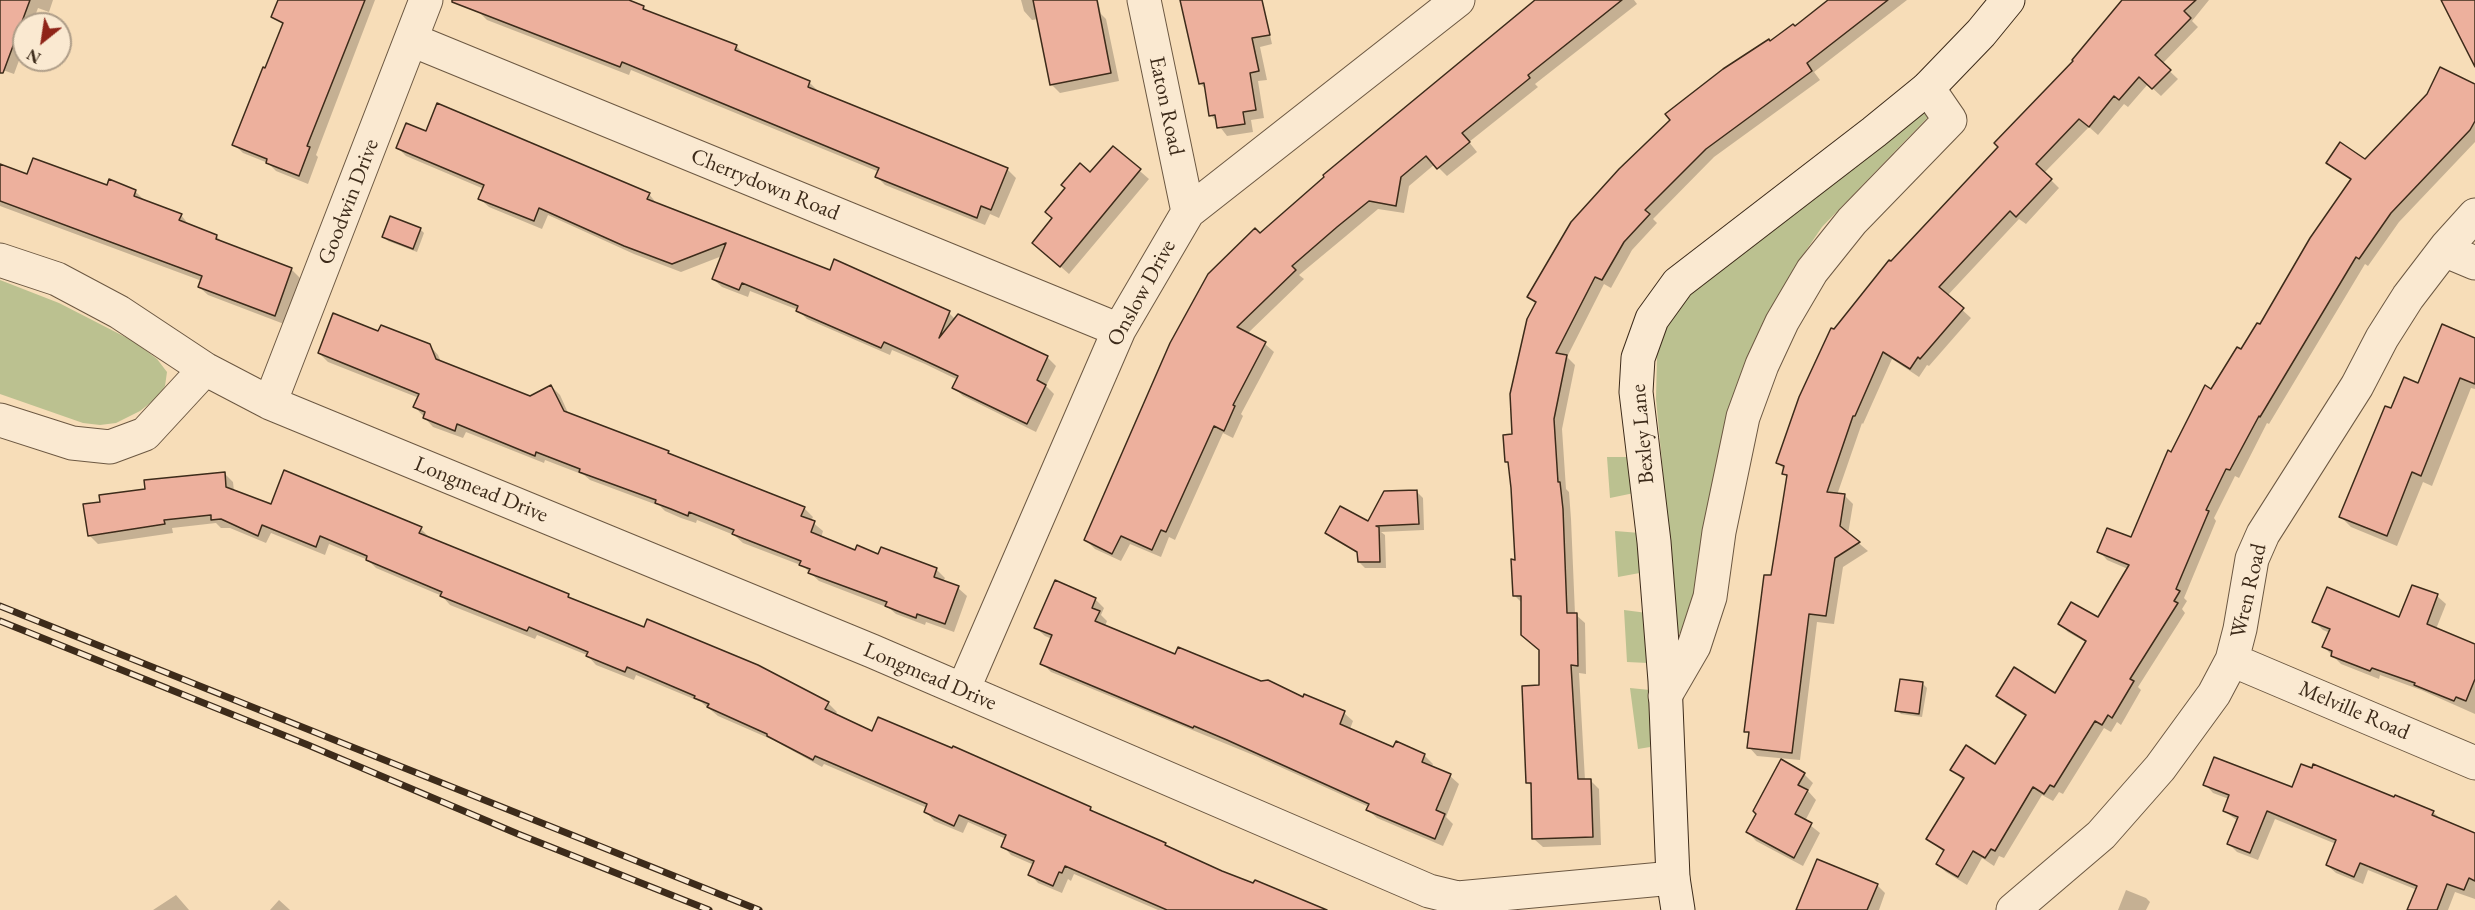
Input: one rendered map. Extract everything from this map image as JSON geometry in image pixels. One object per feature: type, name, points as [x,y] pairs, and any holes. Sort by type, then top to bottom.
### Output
[{"type":"street","name":"Goodwin Drive","points":[[270,403],[426,0]]},
{"type":"street","name":"Eaton Road","points":[[1144,0],[1188,212]]},
{"type":"street","name":"Onslow Drive","points":[[963,690],[1119,330],[1188,212],[1458,0]]},
{"type":"street","name":"Bexley Lane","points":[[1678,910],[1673,878],[1665,696],[1654,542],[1636,392],[1638,358],[1652,319],[1685,277],[1928,88],[1981,33],[2008,0]]},
{"type":"street","name":"Cherrydown Road","points":[[412,40],[1119,330]]},
{"type":"street","points":[[1665,696],[1694,646],[1710,597],[1719,532],[1743,417],[1762,365],[1782,322],[1812,272],[1849,224],[1950,120],[1928,88]]},
{"type":"street","name":"Wren Road","points":[[2013,910],[2089,847],[2133,800],[2214,694],[2232,660],[2240,629],[2252,559],[2262,534],[2357,386],[2382,338],[2409,297],[2444,250],[2475,215]]},
{"type":"street","points":[[2444,250],[2475,263]]},
{"type":"street","name":"Longmead Drive","points":[[0,260],[67,285],[119,312],[205,369],[270,403],[963,690],[1429,891],[1458,898],[1673,878]]},
{"type":"street","points":[[0,420],[72,443],[110,447],[145,434],[205,369]]},
{"type":"street","name":"Melville Road","points":[[2232,660],[2475,763]]},
{"type":"green space","points":[[1924,102],[1932,113],[1822,227],[1794,268],[1766,319],[1690,628],[1678,634],[1656,399],[1657,355],[1665,325],[1684,294]]},
{"type":"green space","points":[[0,280],[59,303],[135,342],[157,359],[167,372],[165,386],[159,396],[140,411],[116,423],[100,425],[83,423],[0,394]]},
{"type":"green space","points":[[1607,457],[1631,457],[1634,493],[1610,498]]},
{"type":"green space","points":[[1615,531],[1640,533],[1645,572],[1618,577]]},
{"type":"green space","points":[[1624,610],[1647,613],[1648,663],[1627,662]]},
{"type":"green space","points":[[1630,688],[1650,690],[1650,747],[1638,749]]},
{"type":"building","points":[[0,0],[30,0],[26,12],[12,12],[12,49],[3,73],[0,73]]},
{"type":"building","points":[[278,0],[365,0],[307,146],[310,147],[299,176],[266,163],[267,159],[232,145],[283,23],[271,17]]},
{"type":"building","points":[[452,0],[629,0],[644,6],[643,9],[737,45],[735,50],[810,81],[808,87],[1008,168],[991,210],[981,206],[977,218],[875,177],[879,168],[622,62],[620,67],[452,2]]},
{"type":"building","points":[[1033,0],[1097,0],[1111,73],[1050,85]]},
{"type":"building","points":[[1180,0],[1262,0],[1270,35],[1252,38],[1259,71],[1250,73],[1256,110],[1243,112],[1245,124],[1217,128],[1215,115],[1209,116],[1204,83],[1199,84]]},
{"type":"building","points":[[1535,0],[1622,0],[1528,75],[1530,78],[1462,133],[1470,142],[1437,169],[1426,156],[1401,177],[1396,206],[1369,201],[1337,227],[1292,266],[1296,270],[1237,327],[1266,342],[1233,405],[1235,406],[1224,431],[1214,426],[1166,532],[1161,530],[1152,550],[1121,536],[1112,554],[1084,540],[1170,343],[1208,274],[1255,228],[1260,233],[1324,177],[1323,175]]},
{"type":"building","points":[[1828,0],[1888,0],[1807,63],[1812,71],[1706,149],[1645,210],[1650,214],[1624,242],[1602,280],[1595,277],[1556,353],[1567,355],[1554,419],[1558,482],[1560,482],[1563,509],[1567,613],[1577,613],[1578,666],[1571,665],[1578,779],[1591,779],[1593,837],[1532,839],[1531,783],[1526,783],[1522,686],[1539,685],[1539,650],[1521,635],[1521,596],[1513,596],[1511,559],[1515,560],[1511,488],[1508,462],[1505,462],[1503,435],[1512,434],[1510,394],[1527,319],[1536,302],[1527,297],[1571,222],[1619,169],[1670,120],[1665,114],[1723,69],[1769,39],[1770,41],[1793,24],[1795,26]]},
{"type":"building","points":[[2122,0],[2196,0],[2184,11],[2191,18],[2155,55],[2171,70],[2152,89],[2139,77],[2119,100],[2114,96],[2089,127],[2079,119],[2036,164],[2052,179],[2016,217],[2010,211],[1939,287],[1964,308],[1920,359],[1918,357],[1910,369],[1883,352],[1855,416],[1853,416],[1827,492],[1845,494],[1840,526],[1860,542],[1835,558],[1826,616],[1809,614],[1792,753],[1747,748],[1749,732],[1744,732],[1764,575],[1771,575],[1787,475],[1782,474],[1784,466],[1776,463],[1799,397],[1831,328],[1834,329],[1889,260],[1891,261],[1998,147],[1994,143],[2073,61]]},
{"type":"building","points":[[2441,0],[2475,0],[2475,67]]},
{"type":"building","points":[[2440,67],[2475,84],[2475,121],[2470,130],[2391,213],[2359,259],[2356,257],[2259,416],[2230,470],[2226,469],[2206,510],[2209,511],[2176,589],[2180,591],[2174,601],[2178,603],[2130,679],[2134,681],[2112,718],[2108,715],[2102,725],[2095,721],[2054,787],[2050,785],[2044,794],[2033,787],[1995,851],[1991,849],[1985,858],[1973,851],[1958,877],[1936,864],[1944,850],[1926,839],[1964,778],[1950,770],[1966,745],[1995,764],[2026,715],[1996,696],[2014,667],[2055,693],[2086,641],[2058,624],[2071,602],[2098,617],[2129,565],[2097,552],[2107,528],[2131,537],[2168,450],[2171,452],[2205,385],[2211,389],[2237,347],[2241,349],[2257,323],[2260,324],[2310,238],[2351,179],[2326,163],[2340,142],[2365,159],[2427,94]]},
{"type":"building","points":[[437,103],[650,193],[647,199],[830,270],[834,259],[950,311],[939,338],[958,314],[1048,356],[1037,380],[1046,385],[1027,424],[952,388],[958,376],[915,356],[884,342],[881,348],[796,311],[798,306],[742,283],[739,290],[712,279],[726,243],[672,264],[624,246],[539,208],[534,221],[478,199],[484,185],[396,148],[406,123],[426,131]]},
{"type":"building","points":[[1113,146],[1141,169],[1060,267],[1032,243],[1052,218],[1045,212],[1065,188],[1061,185],[1080,163],[1090,172]]},
{"type":"building","points":[[33,158],[107,185],[109,179],[136,190],[134,196],[182,214],[179,220],[217,235],[216,239],[292,268],[275,316],[198,287],[202,276],[0,201],[0,164],[27,174]]},
{"type":"building","points":[[390,216],[421,228],[413,249],[382,237]]},
{"type":"building","points":[[333,313],[378,331],[381,325],[430,344],[436,359],[530,396],[551,385],[564,411],[805,507],[801,516],[815,521],[811,532],[855,550],[857,545],[878,554],[881,547],[937,568],[934,577],[959,586],[945,624],[917,614],[916,618],[885,606],[887,602],[808,573],[810,569],[799,565],[801,561],[732,534],[734,530],[689,512],[688,516],[655,503],[656,500],[579,472],[580,469],[536,452],[535,456],[457,424],[455,431],[423,418],[425,412],[413,407],[419,394],[318,353]]},
{"type":"building","points":[[2442,324],[2475,338],[2475,384],[2460,378],[2421,476],[2412,472],[2387,536],[2339,517],[2385,406],[2391,408],[2404,377],[2418,383]]},
{"type":"building","points":[[284,470],[422,527],[419,533],[569,594],[568,597],[644,627],[647,619],[758,665],[829,702],[825,709],[872,731],[878,717],[952,748],[953,746],[1091,807],[1090,810],[1166,843],[1165,845],[1222,871],[1253,883],[1255,880],[1327,910],[1167,910],[1065,866],[1062,873],[1059,872],[1053,886],[1028,875],[1034,861],[1001,847],[1006,835],[959,815],[954,826],[924,812],[927,804],[815,756],[813,760],[767,734],[707,707],[709,704],[694,698],[695,696],[627,667],[625,672],[586,656],[588,652],[529,627],[527,631],[440,596],[442,592],[366,560],[367,556],[320,536],[316,547],[262,525],[258,536],[221,519],[211,520],[211,515],[164,520],[165,524],[88,536],[83,504],[100,502],[99,495],[145,489],[144,480],[225,472],[226,487],[271,504]]},
{"type":"building","points":[[1417,490],[1419,524],[1376,526],[1379,527],[1380,562],[1358,562],[1357,552],[1325,533],[1340,506],[1368,521],[1384,491]]},
{"type":"building","points":[[1055,580],[1096,598],[1092,608],[1100,611],[1095,621],[1175,654],[1178,647],[1261,681],[1268,680],[1303,697],[1304,694],[1345,711],[1340,724],[1393,747],[1396,741],[1425,754],[1422,762],[1451,774],[1436,810],[1445,814],[1435,839],[1366,810],[1369,804],[1227,740],[1040,664],[1052,635],[1034,628]]},
{"type":"building","points":[[2412,585],[2438,594],[2427,624],[2475,644],[2475,679],[2466,701],[2456,697],[2454,701],[2414,685],[2415,683],[2372,668],[2370,671],[2331,656],[2332,651],[2322,647],[2330,629],[2312,622],[2327,587],[2399,617]]},
{"type":"building","points":[[1900,679],[1923,682],[1919,714],[1895,711]]},
{"type":"building","points":[[2214,757],[2292,787],[2301,764],[2312,768],[2313,764],[2434,811],[2432,815],[2475,833],[2475,881],[2469,878],[2464,890],[2447,884],[2437,910],[2407,910],[2417,886],[2360,863],[2354,877],[2326,865],[2336,840],[2267,811],[2250,853],[2227,844],[2238,817],[2223,811],[2229,795],[2203,785]]},
{"type":"building","points":[[1781,759],[1805,773],[1798,785],[1808,790],[1795,814],[1812,823],[1794,858],[1746,832],[1756,814],[1753,811]]},
{"type":"building","points":[[1817,859],[1878,884],[1867,910],[1796,910]]},
{"type":"railway","points":[[0,606],[759,910]]},
{"type":"railway","points":[[0,621],[709,910]]}]
